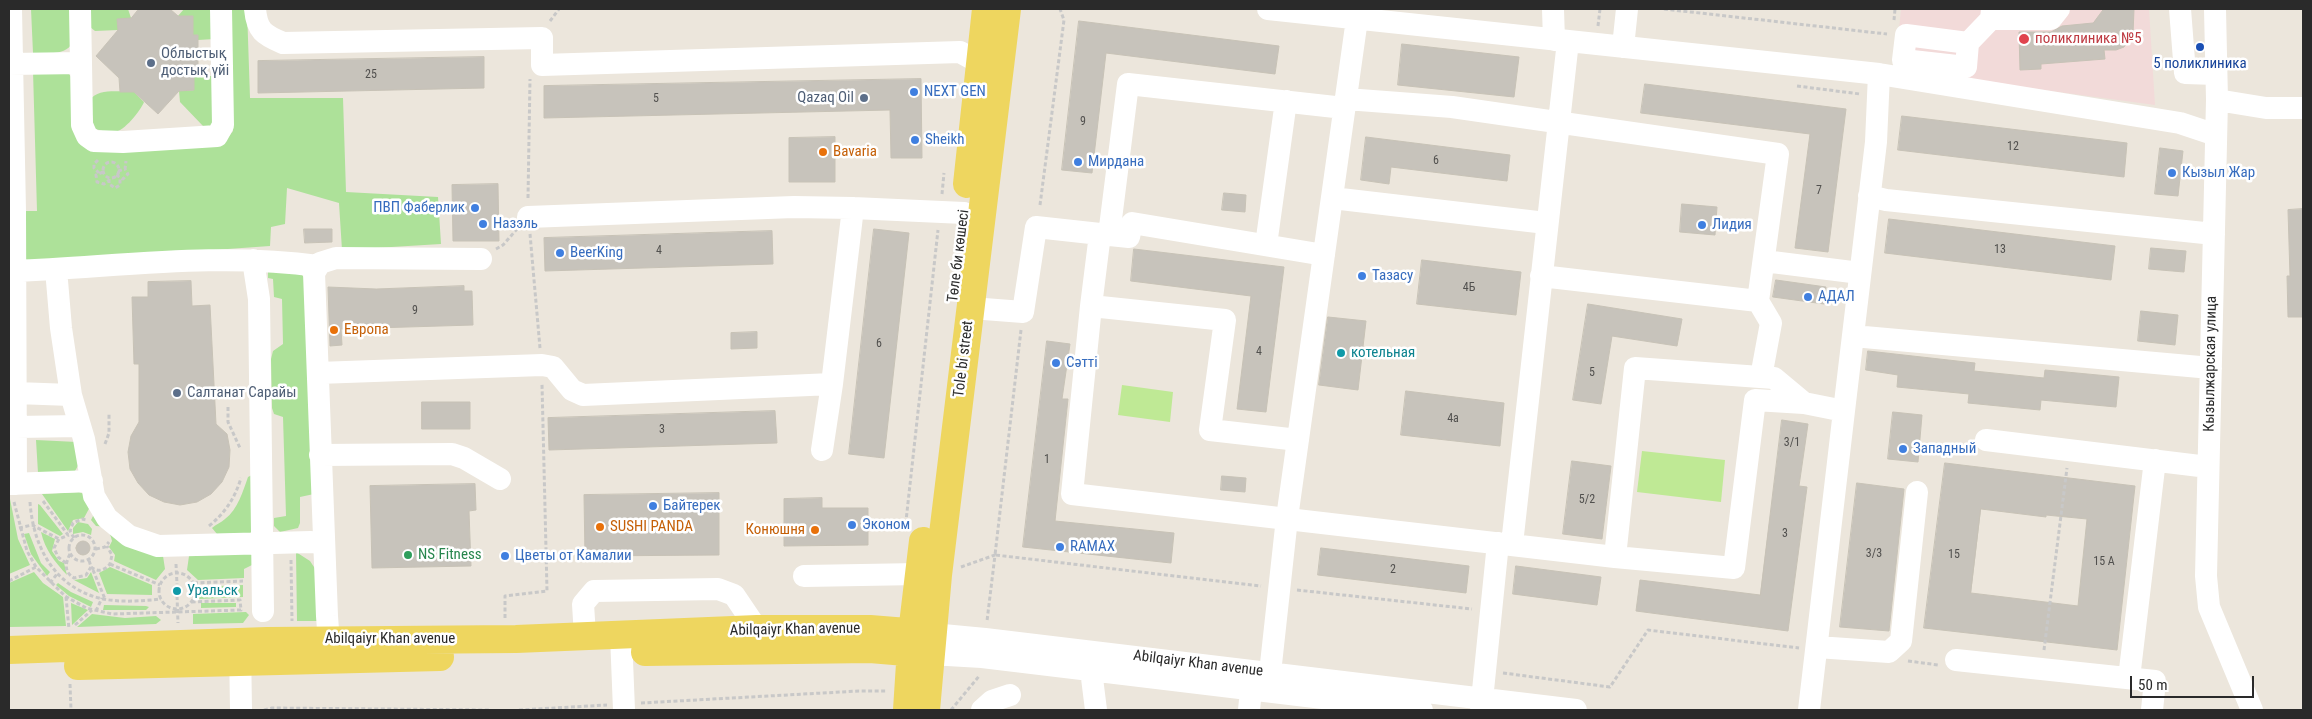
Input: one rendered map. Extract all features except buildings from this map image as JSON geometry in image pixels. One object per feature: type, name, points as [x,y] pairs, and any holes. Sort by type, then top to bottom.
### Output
[{"type":"main road","name":"Төле би көшесі","points":[[921,643],[919,574],[952,212],[980,63],[986,9]]},
{"type":"main road","name":"Tole bi street","points":[[914,704],[921,643],[971,308],[1007,9]]},
{"type":"main road","name":"Abilqaiyr Khan avenue","points":[[329,650],[586,636],[621,644],[757,629],[870,629],[921,643]]},
{"type":"main road","name":"Abilqaiyr Khan avenue","points":[[9,650],[240,652],[621,644],[870,649],[921,643]]},
{"type":"main road","name":"Abilqaiyr Khan avenue","points":[[9,667],[240,652]]},
{"type":"street","points":[[11,9],[10,64],[15,272],[16,427],[19,484],[92,481]]},
{"type":"street","points":[[80,9],[82,125],[87,136],[94,141],[123,142],[217,136],[223,125],[221,9]]},
{"type":"street","points":[[255,9],[257,25],[266,36],[283,42],[542,38],[542,65],[960,52],[980,63]]},
{"type":"street","points":[[1268,9],[1357,19],[1412,17],[1561,40],[1879,74],[2180,123],[2216,135]]},
{"type":"street","points":[[1482,704],[1483,674],[1505,543],[1541,276],[1559,122],[1561,40],[1552,9]]},
{"type":"street","points":[[1623,47],[1627,9]]},
{"type":"street","points":[[1968,43],[1991,14],[2051,18],[2059,9]]},
{"type":"street","points":[[2180,9],[2185,73],[2216,74]]},
{"type":"street","name":"Кызылжарская улица","points":[[2215,9],[2218,100],[2206,576],[2209,607],[2252,710]]},
{"type":"street","points":[[1250,700],[1270,673],[1287,518],[1357,19]]},
{"type":"street","points":[[10,64],[81,63]]},
{"type":"street","points":[[1809,710],[1876,142],[1879,74]]},
{"type":"street","points":[[1761,377],[1771,323],[1758,301],[1778,154],[1452,107],[1286,101],[1128,84],[1105,234],[1091,306],[1072,494],[1615,557],[1734,568],[1755,400],[1804,403],[1844,411]]},
{"type":"street","points":[[2218,100],[2266,108],[2303,108]]},
{"type":"street","points":[[1266,245],[1286,101]]},
{"type":"street","points":[[1869,196],[1886,200],[2214,234]]},
{"type":"street","points":[[1332,198],[1546,223]]},
{"type":"street","points":[[528,217],[794,207],[952,212]]},
{"type":"street","points":[[822,450],[832,384],[853,208]]},
{"type":"street","points":[[971,308],[1023,312],[1036,227],[1129,237],[1132,223],[1324,255]]},
{"type":"street","points":[[329,650],[313,286],[314,273],[320,263],[336,258],[481,259]]},
{"type":"street","points":[[15,272],[210,260],[278,260],[318,266]]},
{"type":"street","points":[[253,260],[259,299],[264,542],[263,611]]},
{"type":"street","points":[[1764,261],[1860,273]]},
{"type":"street","points":[[56,270],[61,328],[71,395],[80,426],[94,496],[107,518],[129,536],[158,546],[264,542],[311,542],[324,544]]},
{"type":"street","points":[[1541,276],[1758,301]]},
{"type":"street","points":[[1091,306],[1225,320],[1210,430],[1298,440]]},
{"type":"street","points":[[1853,336],[2211,368]]},
{"type":"street","points":[[318,373],[542,365],[553,368],[572,390],[584,395],[832,384]]},
{"type":"street","points":[[1615,557],[1635,368],[1774,378],[1804,403]]},
{"type":"street","points":[[16,393],[71,395]]},
{"type":"street","points":[[16,427],[80,426]]},
{"type":"street","points":[[1986,440],[2208,467]]},
{"type":"street","points":[[320,455],[452,454],[464,458],[500,479]]},
{"type":"street","points":[[2129,678],[2155,460]]},
{"type":"street","points":[[1817,648],[1889,652],[1901,641],[1916,492]]},
{"type":"street","points":[[804,576],[919,574]]},
{"type":"street","points":[[586,636],[583,604],[594,591],[718,588],[734,596],[757,629]]},
{"type":"street","name":"Abilqaiyr Khan avenue","points":[[921,643],[985,638],[1270,673],[1482,704],[1576,710]]},
{"type":"street","name":"Abilqaiyr Khan avenue","points":[[921,643],[982,657],[1090,670],[1250,700],[1422,710]]},
{"type":"street","points":[[621,644],[624,707]]},
{"type":"street","points":[[240,652],[241,710]]},
{"type":"street","points":[[1956,660],[2155,681],[2152,710]]},
{"type":"street","points":[[1090,670],[1096,710]]},
{"type":"street","points":[[982,710],[992,701],[1010,695]]},
{"type":"path","points":[[1040,205],[1064,20],[1060,9]]},
{"type":"path","points":[[1664,9],[1892,35]]},
{"type":"path","points":[[120,179],[123,180],[128,174],[125,170],[126,160],[121,158]]},
{"type":"path","points":[[104,160],[99,159],[94,164],[94,168],[109,179],[115,188],[120,185],[120,179],[116,175]]},
{"type":"path","points":[[111,162],[117,166],[118,171],[116,175],[104,184],[97,182],[96,178],[104,166],[111,162]]},
{"type":"path","points":[[118,171],[125,170]]},
{"type":"path","points":[[904,536],[952,212],[945,171]]},
{"type":"path","points":[[481,259],[504,245],[528,217]]},
{"type":"path","points":[[228,407],[228,422],[241,452]]},
{"type":"path","points":[[104,448],[109,433],[109,413]]},
{"type":"path","points":[[2041,669],[2069,450]]},
{"type":"path","points":[[202,530],[210,526],[227,509],[235,496],[243,472]]},
{"type":"path","points":[[19,484],[38,544],[58,574],[73,586],[104,599],[140,601],[161,599]]},
{"type":"path","points":[[19,484],[19,528],[27,551],[36,567],[66,597],[94,610],[112,614],[241,610],[240,600],[192,602]]},
{"type":"path","points":[[19,484],[71,536]]},
{"type":"path","points":[[92,524],[82,519],[77,520],[71,527],[70,553],[66,563],[68,573],[74,578],[86,575],[92,568]]},
{"type":"path","points":[[19,528],[32,525],[59,539],[85,535],[93,537],[95,552],[89,560],[78,561],[70,553]]},
{"type":"path","points":[[59,539],[54,548],[55,553],[66,563]]},
{"type":"path","points":[[92,568],[102,570],[110,564],[112,555],[107,546]]},
{"type":"path","points":[[291,559],[292,624]]},
{"type":"path","points":[[89,560],[104,599]]},
{"type":"path","points":[[110,564],[160,585]]},
{"type":"path","points":[[9,581],[36,567]]},
{"type":"path","points":[[176,573],[177,584]]},
{"type":"path","points":[[176,573],[186,576],[194,583],[195,592],[192,602],[178,611],[168,607],[161,599],[160,585],[167,577],[176,573]]},
{"type":"path","points":[[50,583],[58,574]]},
{"type":"path","points":[[194,583],[243,581]]},
{"type":"path","points":[[177,596],[178,628]]},
{"type":"path","points":[[66,597],[69,632],[104,599]]},
{"type":"path","points":[[1889,652],[1909,662],[1927,665],[1936,665],[1956,660]]},
{"type":"path","points":[[70,676],[71,710]]},
{"type":"path","points":[[519,710],[624,707],[859,691],[914,704]]},
{"type":"path","points":[[264,710],[272,708],[489,710]]},
{"type":"shaded area","name":"поликлиника №5","points":[[1901,9],[2149,9],[2155,105],[1895,70]]},
{"type":"green space","points":[[31,9],[72,9],[71,45],[68,49],[54,53],[33,53]]},
{"type":"green space","points":[[88,9],[128,9],[131,18],[118,30],[95,31],[90,27]]},
{"type":"green space","points":[[184,9],[213,9],[215,39],[198,40],[197,35],[193,35],[193,16],[178,16]]},
{"type":"green space","points":[[230,9],[247,9],[250,98],[343,98],[346,192],[438,197],[441,244],[342,250],[339,203],[287,188],[285,224],[271,227],[270,246],[87,259],[24,260],[25,211],[37,211],[33,71],[69,74],[72,78],[75,133],[224,143],[233,131]]},
{"type":"green space","points":[[194,76],[215,76],[215,126],[203,126],[180,102],[179,91],[194,90]]},
{"type":"green space","points":[[104,92],[134,92],[144,102],[127,125],[114,132],[94,129],[90,100],[94,96]]},
{"type":"green space","points":[[268,268],[298,271],[304,277],[314,494],[300,497],[300,523],[298,528],[280,532],[274,526],[274,518],[286,516],[283,417],[274,414],[272,408],[271,359],[273,351],[283,344],[282,299],[274,297],[273,279],[268,278]]},
{"type":"green space","points":[[1122,385],[1173,392],[1170,422],[1118,415]]},
{"type":"green space","points":[[36,440],[77,442],[79,464],[75,471],[38,473]]},
{"type":"green space","points":[[1642,451],[1725,460],[1721,502],[1637,492]]},
{"type":"green space","points":[[252,475],[253,531],[250,533],[217,534],[212,528],[230,515],[240,499],[248,477]]},
{"type":"green space","points":[[79,492],[84,494],[91,505],[84,518],[73,520],[68,531],[42,494]]},
{"type":"green space","points":[[9,494],[18,539],[30,565],[9,574]]},
{"type":"green space","points":[[38,504],[63,534],[60,536],[38,524]]},
{"type":"green space","points":[[94,514],[163,556],[165,569],[156,580],[114,561],[115,555],[109,547],[112,541],[110,534],[105,528],[96,526],[91,520]]},
{"type":"green space","points":[[78,522],[88,524],[92,529],[91,535],[83,532],[73,534],[73,528]]},
{"type":"green space","points":[[41,532],[55,539],[52,551],[59,561],[64,563],[67,575],[51,555]]},
{"type":"green space","points":[[29,533],[41,563],[50,572],[47,576],[31,554],[24,534]]},
{"type":"green space","points":[[296,552],[310,561],[316,570],[317,621],[297,621]]},
{"type":"green space","points":[[249,553],[253,556],[252,565],[244,569],[244,578],[198,580],[187,570],[189,556]]},
{"type":"green space","points":[[110,567],[152,585],[152,595],[107,594],[99,573]]},
{"type":"green space","points":[[34,572],[43,583],[63,597],[66,626],[9,627],[9,583]]},
{"type":"green space","points":[[91,572],[99,593],[74,580],[87,578]]},
{"type":"green space","points":[[58,583],[71,592],[93,602],[91,607],[69,596],[56,585]]},
{"type":"green space","points":[[243,585],[243,597],[199,599],[199,587]]},
{"type":"green space","points":[[71,603],[88,610],[72,625]]},
{"type":"green space","points":[[201,603],[236,603],[236,607],[201,608]]},
{"type":"green space","points":[[104,605],[149,607],[146,610],[103,610]]},
{"type":"green space","points":[[246,612],[249,615],[243,623],[193,624],[193,614]]},
{"type":"green space","points":[[92,614],[125,618],[156,616],[161,620],[156,624],[77,627]]},
{"type":"place","name":"поликлиника №5","points":[[2024,39]]},
{"type":"place","name":"5 поликлиника","points":[[2200,47]]},
{"type":"place","name":"Облыстық достық үйі","points":[[151,63]]},
{"type":"place","name":"NEXT GEN","points":[[914,92]]},
{"type":"place","name":"Qazaq Oil","points":[[864,98]]},
{"type":"place","name":"Sheikh","points":[[915,140]]},
{"type":"place","name":"Bavaria","points":[[823,152]]},
{"type":"place","name":"Мирдана","points":[[1078,162]]},
{"type":"place","name":"Кызыл Жар","points":[[2172,173]]},
{"type":"place","name":"ПВП Фаберлик","points":[[475,208]]},
{"type":"place","name":"Назэль","points":[[483,224]]},
{"type":"place","name":"Лидия","points":[[1702,225]]},
{"type":"place","name":"BeerKing","points":[[560,253]]},
{"type":"place","name":"Тазасу","points":[[1362,276]]},
{"type":"place","name":"АДАЛ","points":[[1808,297]]},
{"type":"place","name":"Европа","points":[[334,330]]},
{"type":"place","name":"котельная","points":[[1341,353]]},
{"type":"place","name":"Cәтті","points":[[1056,363]]},
{"type":"place","name":"Салтанат Сарайы","points":[[177,393]]},
{"type":"place","name":"Западный","points":[[1903,449]]},
{"type":"place","name":"Байтерек","points":[[653,506]]},
{"type":"place","name":"Эконом","points":[[852,525]]},
{"type":"place","name":"SUSHI PANDA","points":[[600,527]]},
{"type":"place","name":"Конюшня","points":[[815,530]]},
{"type":"place","name":"RAMAX","points":[[1060,547]]},
{"type":"place","name":"NS Fitness","points":[[408,555]]},
{"type":"place","name":"Цветы от Камалии","points":[[505,556]]},
{"type":"place","name":"Уральск","points":[[177,591]]}]
